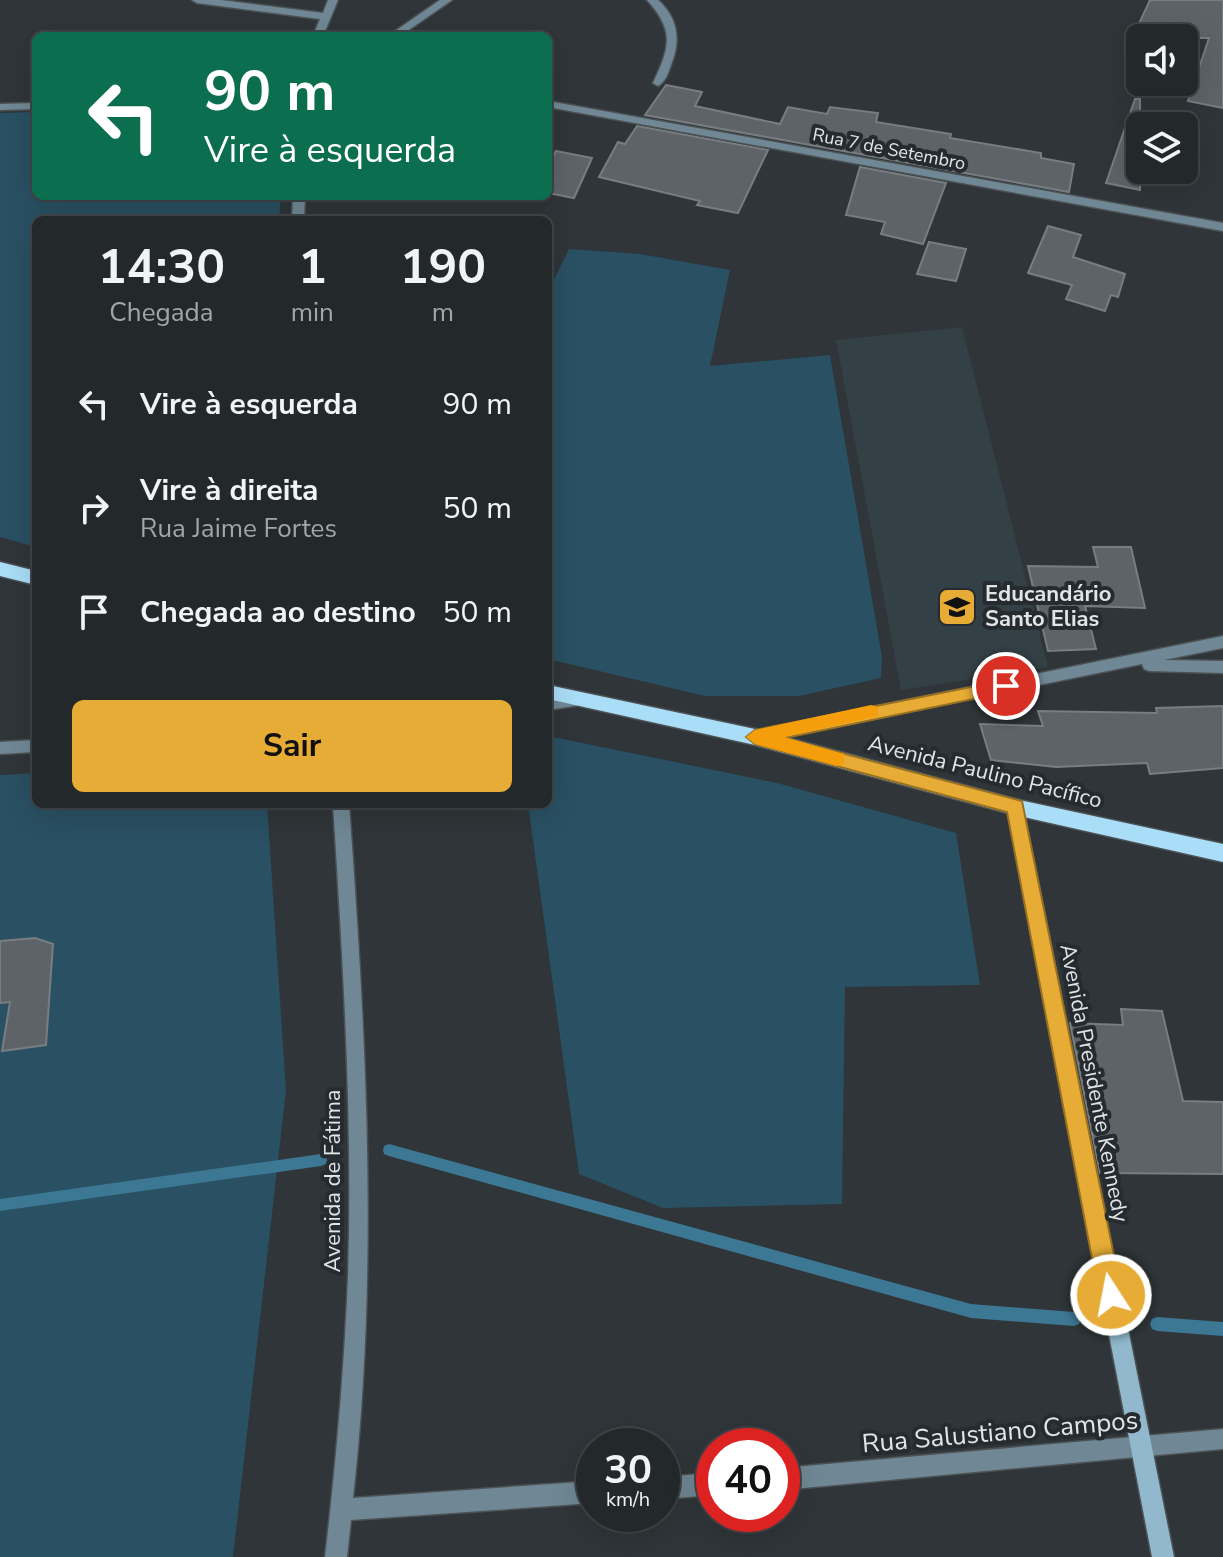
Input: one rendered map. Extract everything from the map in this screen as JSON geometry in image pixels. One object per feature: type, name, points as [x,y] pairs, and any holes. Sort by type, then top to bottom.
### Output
[{"type":"main road","points":[[0,569],[32,577]]},
{"type":"main road","name":"Avenida Paulino Pacífico","points":[[552,693],[755,737],[1015,807],[1223,853]]},
{"type":"street","points":[[197,0],[324,16]]},
{"type":"street","points":[[319,32],[333,0]]},
{"type":"street","points":[[399,32],[447,0]]},
{"type":"street","points":[[652,0],[661,6],[675,36],[671,58],[658,83]]},
{"type":"street","name":"Rua 7 de Setembro","points":[[552,105],[1223,227]]},
{"type":"street","points":[[0,107],[32,106]]},
{"type":"street","points":[[755,737],[1223,642]]},
{"type":"street","points":[[1125,664],[1223,667]]},
{"type":"street","points":[[552,704],[584,700]]},
{"type":"street","points":[[0,748],[32,746]]},
{"type":"street","name":"Avenida Presidente Kennedy","points":[[1015,807],[1163,1557]]},
{"type":"street","name":"Avenida de Fátima","points":[[336,1557],[357,1322],[358,1097],[341,808]]},
{"type":"street","name":"Rua Salustiano Campos","points":[[800,1477],[1223,1439]]},
{"type":"street","points":[[342,1510],[576,1493]]},
{"type":"shaded area","points":[[32,112],[32,200],[281,200],[279,216],[32,216],[32,546],[0,537],[0,113]]},
{"type":"shaded area","points":[[569,249],[640,254],[730,270],[710,366],[830,355],[882,657],[881,678],[799,696],[705,696],[552,660],[552,284]]},
{"type":"shaded area","points":[[962,327],[1048,667],[901,690],[836,340]]},
{"type":"shaded area","points":[[552,737],[777,783],[956,833],[980,985],[845,987],[842,1204],[663,1208],[579,1174],[529,808],[552,808]]},
{"type":"shaded area","points":[[32,773],[32,808],[267,808],[286,1090],[233,1557],[0,1557],[0,775]]},
{"type":"building","points":[[1150,0],[1223,0],[1223,108],[1188,101],[1190,96],[1198,96],[1198,71],[1209,38],[1198,38],[1198,24],[1139,24]]},
{"type":"building","points":[[666,85],[702,92],[695,106],[780,124],[788,107],[827,114],[830,107],[878,113],[876,122],[1041,153],[1041,158],[1074,164],[1069,192],[645,115]]},
{"type":"building","points":[[1135,99],[1140,99],[1140,112],[1131,112]]},
{"type":"building","points":[[1126,125],[1126,184],[1140,184],[1140,190],[1106,183]]},
{"type":"building","points":[[637,126],[768,150],[738,213],[697,205],[700,201],[599,177],[618,142],[625,144]]},
{"type":"building","points":[[556,151],[592,158],[574,198],[552,194],[552,159]]},
{"type":"building","points":[[860,167],[946,183],[923,244],[881,234],[885,222],[846,215]]},
{"type":"building","points":[[1048,226],[1081,235],[1073,257],[1125,274],[1118,297],[1111,295],[1105,311],[1066,299],[1072,285],[1028,273]]},
{"type":"building","points":[[929,242],[966,249],[956,281],[917,274]]},
{"type":"building","points":[[1093,547],[1131,547],[1145,608],[1085,606],[1096,649],[1048,651],[1028,566],[1098,567]]},
{"type":"building","points":[[1223,706],[1223,768],[1150,774],[1147,763],[1056,767],[991,760],[980,724],[1043,726],[1038,711],[1157,713],[1156,708]]},
{"type":"building","points":[[35,938],[53,944],[46,1045],[2,1051],[10,1002],[0,1003],[0,941]]},
{"type":"building","points":[[1121,1009],[1162,1011],[1183,1101],[1223,1102],[1223,1174],[1100,1173],[1070,1023],[1123,1025]]},
{"type":"waterway","points":[[389,1150],[971,1311],[1074,1319]]},
{"type":"waterway","points":[[0,1205],[321,1160]]},
{"type":"waterway","points":[[1157,1324],[1223,1329]]},
{"type":"slow traffic","points":[[837,759],[755,737],[871,712]]},
{"type":"place","name":"Educandário Santo Elias","points":[[957,607]]},
{"type":"route","points":[[1006,686],[755,737],[1015,807],[1111,1295]]}]
